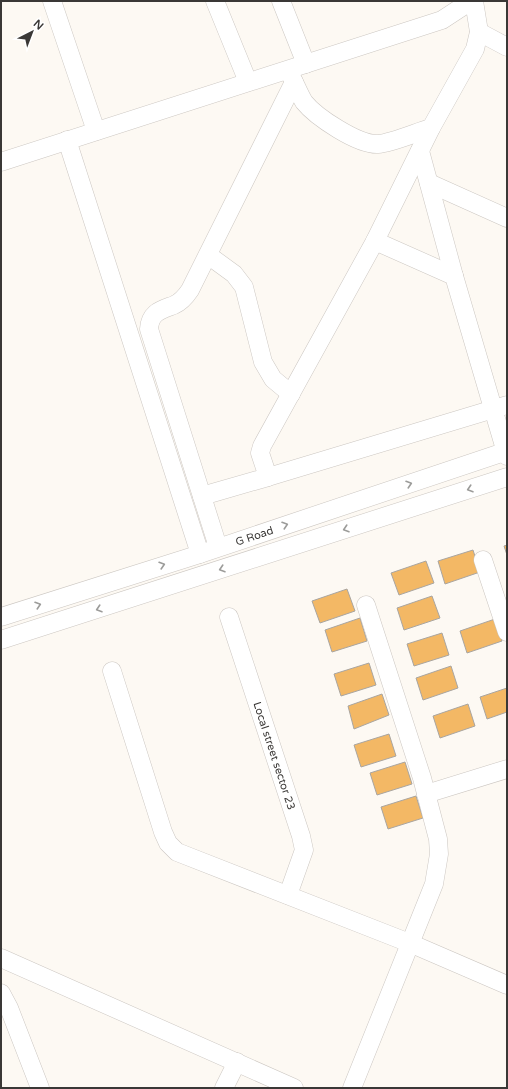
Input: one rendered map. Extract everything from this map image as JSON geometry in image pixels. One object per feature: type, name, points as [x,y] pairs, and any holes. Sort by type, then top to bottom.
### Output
[{"type":"street","points":[[52,1],[96,131]]},
{"type":"street","points":[[215,1],[248,82]]},
{"type":"street","points":[[280,1],[306,64]]},
{"type":"street","points":[[218,547],[149,328],[149,321],[160,309],[175,304],[184,298],[208,254],[291,76],[306,64],[442,20],[473,1],[479,32],[475,49],[431,128],[375,241],[260,453],[268,477]]},
{"type":"street","points":[[479,32],[507,47]]},
{"type":"street","points":[[1,162],[248,82],[291,76]]},
{"type":"street","points":[[291,76],[304,101],[311,110],[358,139],[369,143],[379,144],[431,128]]},
{"type":"street","points":[[67,140],[200,554]]},
{"type":"street","points":[[420,150],[454,276],[500,407],[507,453]]},
{"type":"street","points":[[429,183],[507,218]]},
{"type":"street","points":[[375,241],[454,276]]},
{"type":"street","points":[[208,254],[234,274],[244,286],[263,362],[273,379],[291,394]]},
{"type":"street","points":[[202,496],[500,407]]},
{"type":"street","name":"G Road","points":[[1,617],[200,554],[507,453]]},
{"type":"street","name":"G Road","points":[[1,640],[507,477]]},
{"type":"street","points":[[483,560],[507,632]]},
{"type":"street","points":[[352,1088],[412,944],[434,884],[439,854],[438,839],[426,794],[366,605]]},
{"type":"street","name":"Local street sector 23","points":[[229,617],[301,836],[304,850],[288,895]]},
{"type":"street","points":[[112,671],[163,832],[168,844],[177,852],[412,944],[507,985]]},
{"type":"street","points":[[426,794],[507,768]]},
{"type":"street","points":[[1,958],[294,1088]]},
{"type":"street","points":[[1,993],[9,1008],[40,1088]]},
{"type":"street","points":[[224,1088],[237,1062]]},
{"type":"building","points":[[507,545],[507,555],[504,546]]},
{"type":"building","points":[[473,550],[480,572],[445,584],[438,561]]},
{"type":"building","points":[[426,561],[434,583],[399,595],[391,573]]},
{"type":"building","points":[[347,589],[355,611],[320,623],[312,601]]},
{"type":"building","points":[[432,596],[440,618],[404,630],[397,608]]},
{"type":"building","points":[[360,618],[367,641],[332,652],[325,630]]},
{"type":"building","points":[[495,619],[502,641],[467,653],[460,631]]},
{"type":"building","points":[[442,633],[449,655],[414,666],[407,644]]},
{"type":"building","points":[[369,663],[376,685],[341,696],[334,674]]},
{"type":"building","points":[[451,666],[458,688],[423,700],[416,678]]},
{"type":"building","points":[[507,688],[507,712],[487,719],[480,697]]},
{"type":"building","points":[[382,694],[389,715],[354,729],[348,706]]},
{"type":"building","points":[[468,704],[475,726],[440,738],[433,716]]},
{"type":"building","points":[[389,734],[396,756],[361,767],[354,745]]},
{"type":"building","points":[[405,762],[412,784],[377,795],[370,773]]},
{"type":"building","points":[[416,796],[423,818],[388,829],[381,807]]}]
